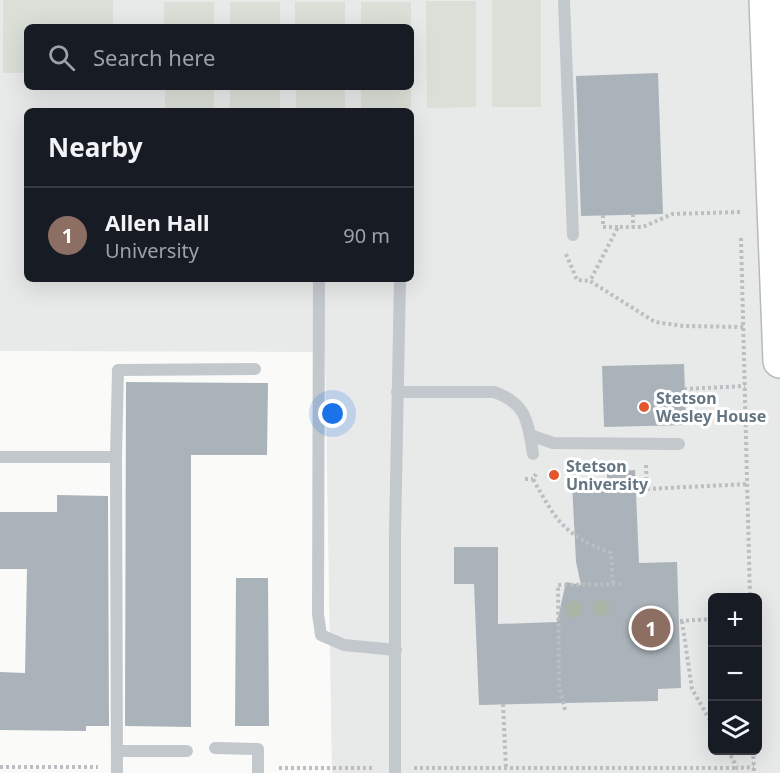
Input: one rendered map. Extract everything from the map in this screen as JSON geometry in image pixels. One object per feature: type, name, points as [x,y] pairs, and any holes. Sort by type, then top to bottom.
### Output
[{"type":"main road","points":[[766,0],[780,361]]},
{"type":"lane","points":[[564,0],[573,235]]},
{"type":"lane","points":[[319,282],[318,614],[321,635],[344,645],[396,650]]},
{"type":"lane","points":[[395,770],[397,392],[400,282]]},
{"type":"lane","points":[[117,770],[118,370],[255,369]]},
{"type":"lane","points":[[397,392],[494,392],[508,397],[527,417],[532,454]]},
{"type":"lane","points":[[530,435],[553,443],[679,444]]},
{"type":"lane","points":[[0,457],[117,457]]},
{"type":"lane","points":[[215,748],[258,749],[258,770]]},
{"type":"lane","points":[[117,751],[187,751]]},
{"type":"path","points":[[740,200],[740,223]]},
{"type":"path","points":[[603,215],[603,227],[643,227],[672,214],[740,212]]},
{"type":"path","points":[[633,214],[633,227]]},
{"type":"path","points":[[590,281],[618,227]]},
{"type":"path","points":[[741,235],[750,593]]},
{"type":"path","points":[[562,246],[577,280],[590,281],[655,321],[684,326],[744,327]]},
{"type":"path","points":[[684,389],[745,386]]},
{"type":"path","points":[[646,456],[647,489]]},
{"type":"path","points":[[561,459],[570,463],[574,469],[575,483]]},
{"type":"path","points":[[525,479],[533,479],[542,469]]},
{"type":"path","points":[[533,479],[556,520],[581,541],[611,553],[613,584]]},
{"type":"path","points":[[636,490],[748,484]]},
{"type":"path","points":[[565,710],[560,687],[558,585],[621,584]]},
{"type":"path","points":[[708,619],[680,621],[692,689],[708,717]]},
{"type":"path","points":[[503,704],[506,768]]},
{"type":"path","points":[[730,755],[737,768]]},
{"type":"path","points":[[753,755],[754,773]]},
{"type":"path","points":[[0,767],[117,770]]},
{"type":"path","points":[[258,770],[754,767]]},
{"type":"shaded area","name":"Stetson University","points":[[0,0],[780,0],[780,773],[332,773],[325,352],[0,351]]},
{"type":"shaded area","points":[[3,0],[113,0],[113,24],[24,24],[24,73],[3,73]]},
{"type":"shaded area","points":[[492,0],[541,0],[541,107],[492,107]]},
{"type":"shaded area","points":[[426,1],[476,1],[476,107],[427,108]]},
{"type":"shaded area","points":[[164,2],[214,2],[214,24],[164,24]]},
{"type":"shaded area","points":[[230,2],[280,2],[280,24],[230,24]]},
{"type":"shaded area","points":[[295,2],[345,2],[345,24],[295,24]]},
{"type":"shaded area","points":[[361,2],[411,2],[411,24],[361,24]]},
{"type":"shaded area","points":[[165,90],[214,90],[214,108],[165,108]]},
{"type":"shaded area","points":[[230,90],[280,90],[280,108],[230,108]]},
{"type":"shaded area","points":[[296,90],[345,90],[345,108],[296,108]]},
{"type":"shaded area","points":[[361,90],[411,90],[411,108],[361,108]]},
{"type":"building","points":[[658,73],[663,214],[581,216],[576,76]]},
{"type":"building","name":"Stetson Wesley House","points":[[684,364],[686,425],[604,427],[602,366]]},
{"type":"building","points":[[126,382],[268,383],[267,455],[191,455],[191,727],[125,726]]},
{"type":"building","points":[[635,470],[639,563],[677,562],[681,688],[658,689],[658,701],[479,705],[474,584],[454,584],[454,547],[498,547],[498,624],[557,622],[566,582],[581,585],[576,562],[572,483],[607,481],[607,472]]},
{"type":"building","points":[[57,495],[108,496],[109,726],[86,726],[86,731],[0,730],[0,672],[25,673],[27,569],[0,569],[0,512],[57,512]]},
{"type":"building","points":[[236,578],[268,578],[269,726],[235,726]]},
{"type":"place","name":"Stetson Wesley House","points":[[644,407]]},
{"type":"place","name":"Stetson University","points":[[554,475]]},
{"type":"place","name":"Allen Hall","points":[[651,628]]}]
